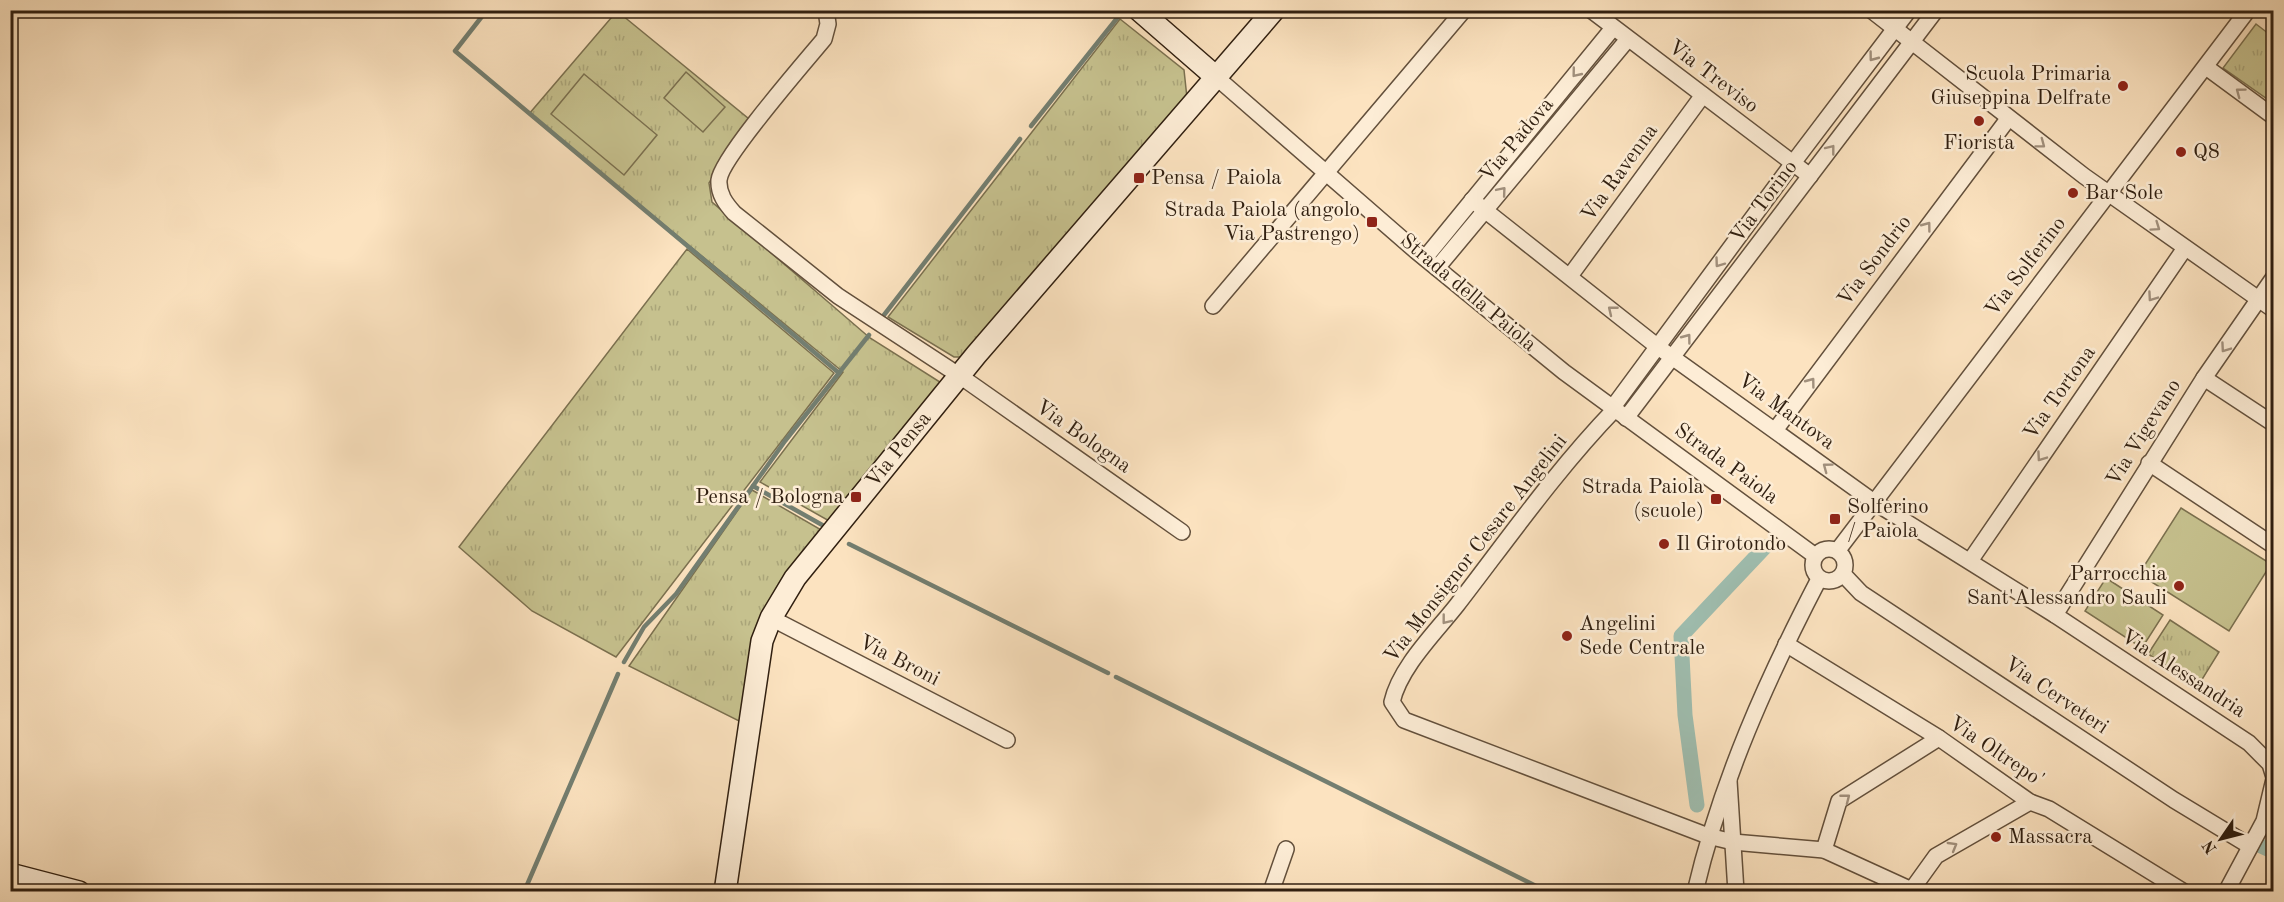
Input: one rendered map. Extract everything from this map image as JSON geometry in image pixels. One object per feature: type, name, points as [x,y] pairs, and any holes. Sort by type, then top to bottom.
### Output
[{"type":"street","name":"Via Bologna","points":[[826,10],[828,24],[824,39],[731,155],[719,180],[722,199],[734,213],[838,296],[960,375],[1182,532]]},
{"type":"street","name":"Strada della Paiola","points":[[1139,10],[1425,258],[1564,372],[1618,411]]},
{"type":"street","name":"Via Pensa","points":[[725,891],[762,641],[771,618],[795,578],[960,375],[1274,10]]},
{"type":"street","points":[[1213,306],[1464,10]]},
{"type":"street","name":"Via Treviso","points":[[1591,10],[1810,176]]},
{"type":"street","points":[[1871,10],[2108,194],[2274,310]]},
{"type":"street","name":"Via Torino","points":[[1618,411],[1658,347],[1792,163],[1909,10]]},
{"type":"street","name":"Via Torino","points":[[1618,411],[1673,357],[1936,10]]},
{"type":"street","name":"Via Solferino","points":[[1838,550],[2248,10]]},
{"type":"street","name":"Via Padova","points":[[1425,258],[1613,28]]},
{"type":"street","name":"Via Padova","points":[[1437,268],[1628,39]]},
{"type":"street","points":[[2206,67],[2274,117]]},
{"type":"street","name":"Via Ravenna","points":[[1570,276],[1703,95]]},
{"type":"street","name":"Via Sondrio","points":[[1776,429],[2008,118]]},
{"type":"street","points":[[1472,200],[1658,347]]},
{"type":"street","name":"Via Tortona","points":[[1970,561],[2185,248]]},
{"type":"street","name":"Via Vigevano","points":[[2055,615],[2204,378],[2274,277]]},
{"type":"street","name":"Via Mantova","points":[[1658,347],[1776,429],[1874,502]]},
{"type":"street","points":[[2204,378],[2274,424]]},
{"type":"street","name":"Via Monsignor Cesare Angelini","points":[[1618,411],[1560,475],[1395,687],[1392,702],[1404,720],[1708,836],[1733,842],[1824,850],[1915,890]]},
{"type":"street","name":"Strada Paiola","points":[[1618,411],[1814,555]]},
{"type":"street","points":[[2150,463],[2274,546]]},
{"type":"street","name":"Via Alessandria","points":[[1874,502],[2055,615],[2249,743],[2270,764],[2274,778],[2264,821],[2226,891]]},
{"type":"street","points":[[1825,548],[1838,550],[1846,561],[1843,574],[1832,581],[1819,579],[1812,569],[1814,555],[1825,548]]},
{"type":"street","name":"Via Cerveteri","points":[[1843,574],[1861,593],[2174,800],[2250,846]]},
{"type":"street","points":[[1695,891],[1708,836],[1729,773],[1786,644],[1819,579]]},
{"type":"street","name":"Via Broni","points":[[771,618],[1007,740]]},
{"type":"street","name":"Via Oltrepo'","points":[[1786,644],[1939,738],[2030,802],[2049,809],[2184,891]]},
{"type":"street","points":[[1824,850],[1839,801],[1939,738]]},
{"type":"street","points":[[1729,773],[1736,891]]},
{"type":"street","points":[[1915,890],[1936,856],[2030,802]]},
{"type":"street","points":[[1271,891],[1286,849]]},
{"type":"street","points":[[10,874],[79,891]]},
{"type":"green space","points":[[617,11],[749,119],[709,183],[712,202],[870,338],[943,384],[831,522],[760,482],[843,372],[529,114]]},
{"type":"green space","points":[[1120,19],[1184,70],[1187,98],[968,357],[954,357],[888,317]]},
{"type":"green space","points":[[2256,24],[2273,37],[2273,103],[2223,68]]},
{"type":"green space","points":[[686,72],[725,107],[703,132],[664,98]]},
{"type":"green space","points":[[584,74],[657,135],[624,175],[551,114]]},
{"type":"green space","points":[[687,249],[834,373],[616,657],[532,611],[459,547]]},
{"type":"green space","points":[[752,490],[823,531],[783,583],[743,723],[629,666]]},
{"type":"green space","points":[[2181,508],[2271,564],[2229,631],[2139,574]]},
{"type":"green space","points":[[2106,578],[2163,615],[2142,648],[2085,611]]},
{"type":"green space","points":[[2170,620],[2219,652],[2198,686],[2148,654]]},
{"type":"waterway","points":[[487,10],[455,51],[839,373]]},
{"type":"waterway","points":[[1031,126],[1118,17]]},
{"type":"waterway","points":[[884,315],[1020,139]]},
{"type":"waterway","points":[[624,662],[644,627],[676,594],[785,441],[869,335]]},
{"type":"waterway","points":[[753,486],[824,526]]},
{"type":"waterway","points":[[849,544],[1108,673]]},
{"type":"waterway","points":[[1697,805],[1685,715],[1681,636],[1765,547]]},
{"type":"waterway","points":[[527,885],[618,674]]},
{"type":"waterway","points":[[1116,677],[1548,892]]},
{"type":"waterway","points":[[2261,846],[2274,852]]},
{"type":"place","name":"Scuola Primaria Giuseppina Delfrate","points":[[2123,86]]},
{"type":"place","name":"Fiorista","points":[[1979,121]]},
{"type":"place","name":"Q8","points":[[2181,152]]},
{"type":"place","name":"Pensa / Paiola","points":[[1139,178]]},
{"type":"place","name":"Bar Sole","points":[[2073,193]]},
{"type":"place","name":"Strada Paiola (angolo Via Pastrengo)","points":[[1372,222]]},
{"type":"place","name":"Pensa / Bologna","points":[[856,497]]},
{"type":"place","name":"Strada Paiola (scuole)","points":[[1716,499]]},
{"type":"place","name":"Solferino / Paiola","points":[[1835,519]]},
{"type":"place","name":"Il Girotondo","points":[[1664,544]]},
{"type":"place","name":"Parrocchia Sant'Alessandro Sauli","points":[[2179,586]]},
{"type":"place","name":"Angelini Sede Centrale","points":[[1567,636]]},
{"type":"place","name":"Massacra","points":[[1996,837]]}]
